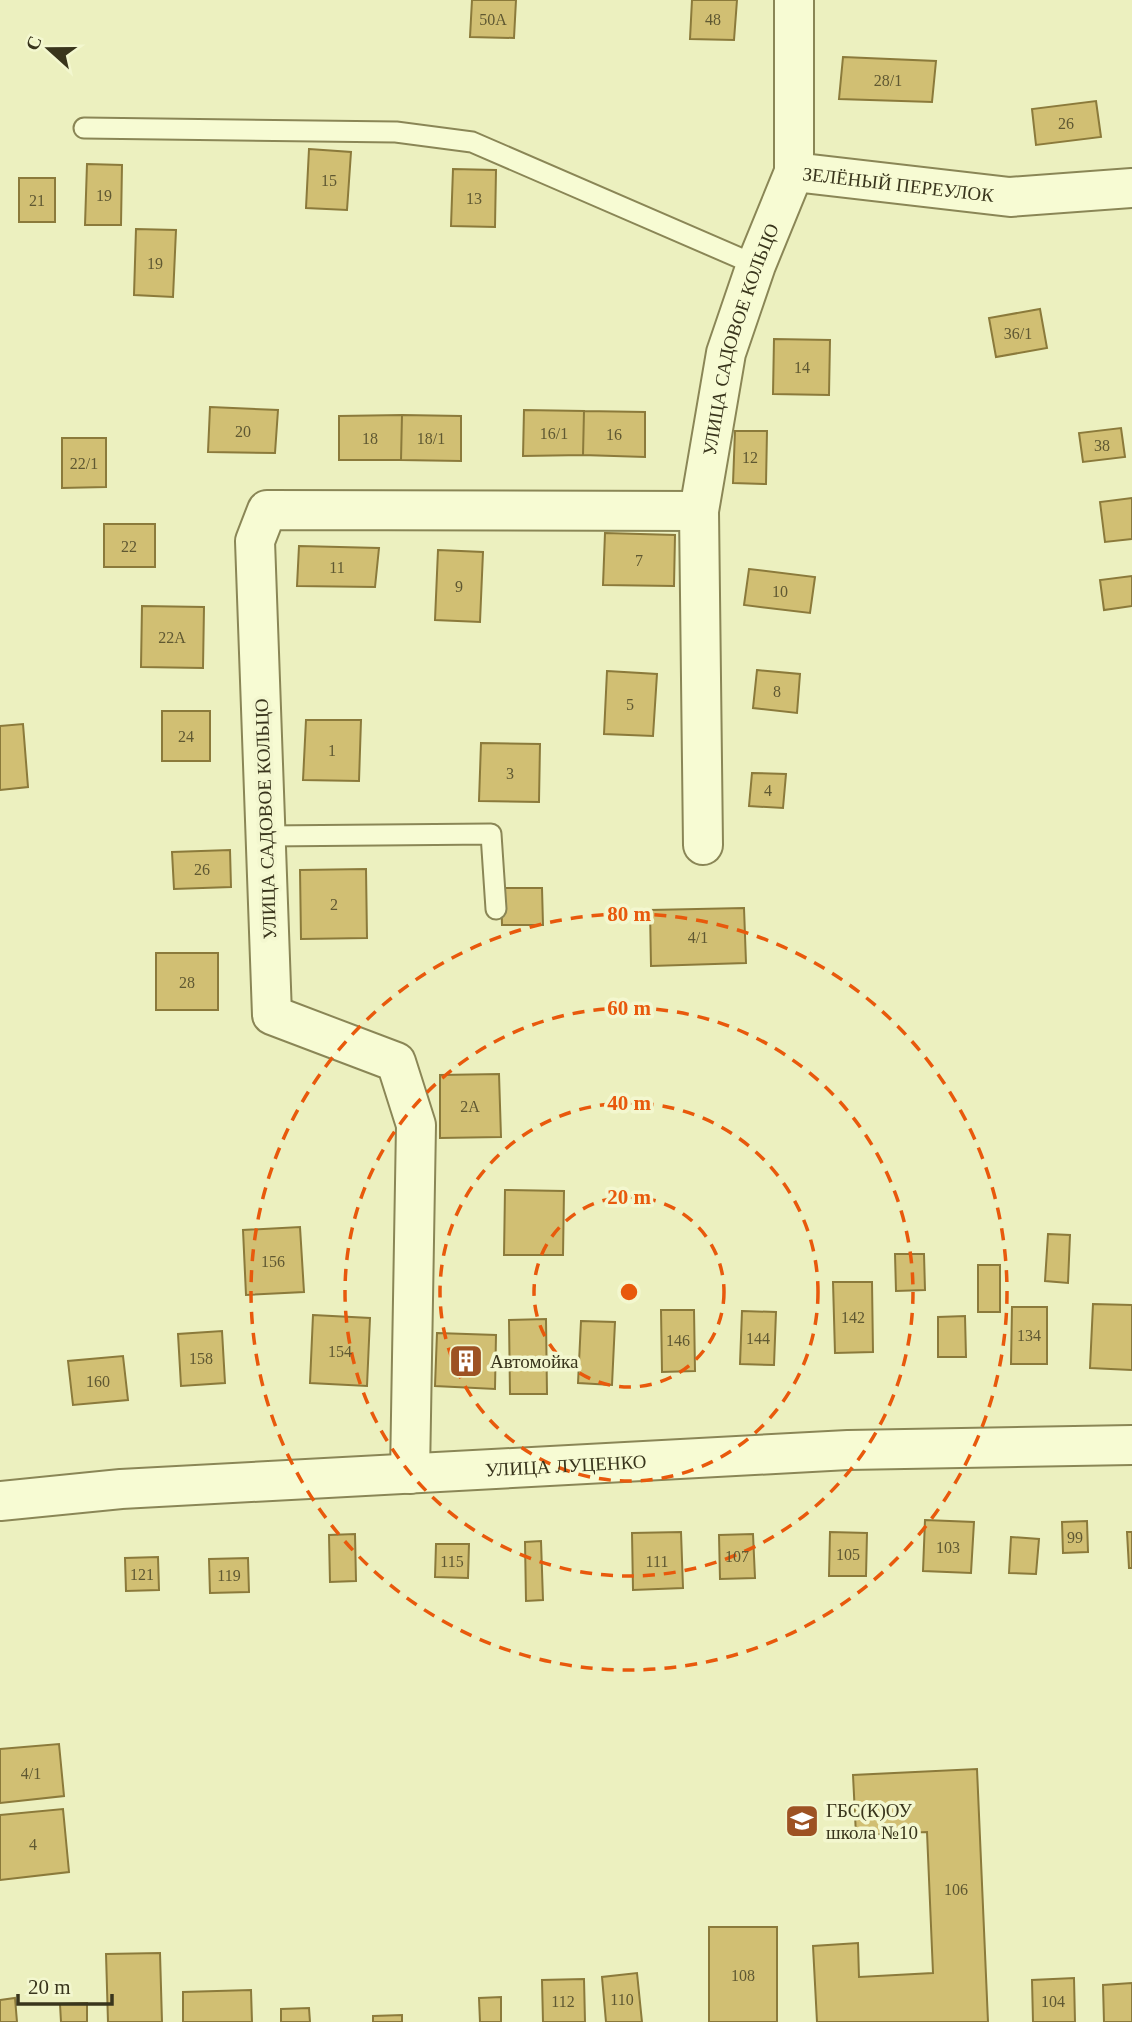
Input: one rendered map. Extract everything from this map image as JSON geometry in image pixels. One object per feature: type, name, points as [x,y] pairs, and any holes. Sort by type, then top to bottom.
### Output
[{"type":"street","name":"ЗЕЛЁНЫЙ ПЕРЕУЛОК","points":[[794,0],[794,172],[1010,197],[1132,188]]},
{"type":"street","name":"УЛИЦА САДОВОЕ КОЛЬЦО","points":[[703,845],[699,511],[726,353],[756,265],[794,172]]},
{"type":"street","name":"УЛИЦА САДОВОЕ КОЛЬЦО","points":[[411,1474],[416,1125],[396,1062],[272,1015],[255,541],[267,510],[699,511]]},
{"type":"street","name":"УЛИЦА ЛУЦЕНКО","points":[[0,1501],[121,1489],[848,1450],[1132,1445]]},
{"type":"lane","points":[[85,128],[396,132],[472,142],[756,265]]},
{"type":"lane","points":[[266,836],[491,834],[496,909]]},
{"type":"building","points":[[472,0],[516,0],[514,38],[470,37]]},
{"type":"building","points":[[692,0],[737,0],[734,40],[690,39]]},
{"type":"building","points":[[843,57],[936,61],[932,102],[839,99]]},
{"type":"building","points":[[1096,101],[1101,137],[1036,145],[1032,109]]},
{"type":"building","points":[[309,149],[351,152],[347,210],[306,208]]},
{"type":"building","points":[[87,164],[122,165],[121,225],[85,225]]},
{"type":"building","points":[[453,169],[496,170],[495,227],[451,226]]},
{"type":"building","points":[[19,178],[55,178],[55,222],[19,222]]},
{"type":"building","points":[[136,229],[176,230],[173,297],[134,295]]},
{"type":"building","points":[[1040,309],[1047,348],[996,357],[989,318]]},
{"type":"building","points":[[774,339],[830,340],[829,395],[773,394]]},
{"type":"building","points":[[210,407],[278,410],[275,453],[208,452]]},
{"type":"building","points":[[524,410],[584,411],[583,455],[523,456]]},
{"type":"building","points":[[584,411],[645,412],[645,457],[583,455]]},
{"type":"building","points":[[402,415],[461,416],[461,461],[401,460]]},
{"type":"building","points":[[402,415],[401,460],[339,460],[339,416]]},
{"type":"building","points":[[1121,428],[1125,457],[1083,462],[1079,433]]},
{"type":"building","points":[[735,431],[767,431],[766,484],[733,483]]},
{"type":"building","points":[[62,438],[106,438],[106,487],[62,488]]},
{"type":"building","points":[[1132,498],[1132,539],[1105,542],[1100,502]]},
{"type":"building","points":[[104,524],[155,524],[155,567],[104,567]]},
{"type":"building","points":[[605,533],[675,535],[674,586],[603,585]]},
{"type":"building","points":[[299,546],[379,548],[375,587],[297,586]]},
{"type":"building","points":[[438,550],[483,552],[480,622],[435,620]]},
{"type":"building","points":[[749,569],[815,577],[810,613],[744,605]]},
{"type":"building","points":[[1132,576],[1132,606],[1104,610],[1100,580]]},
{"type":"building","points":[[142,606],[204,607],[203,668],[141,667]]},
{"type":"building","points":[[757,670],[800,674],[797,713],[753,708]]},
{"type":"building","points":[[607,671],[657,674],[653,736],[604,734]]},
{"type":"building","points":[[162,711],[210,711],[210,761],[162,761]]},
{"type":"building","points":[[306,720],[361,720],[359,781],[303,780]]},
{"type":"building","points":[[23,724],[28,787],[0,790],[0,726]]},
{"type":"building","points":[[481,743],[540,744],[539,802],[479,801]]},
{"type":"building","points":[[752,773],[786,774],[783,808],[749,806]]},
{"type":"building","points":[[230,850],[231,887],[174,889],[172,852]]},
{"type":"building","points":[[366,869],[367,938],[301,939],[300,870]]},
{"type":"building","points":[[501,888],[542,888],[543,925],[502,925]]},
{"type":"building","points":[[744,908],[746,963],[651,966],[650,910]]},
{"type":"building","points":[[156,953],[218,953],[218,1010],[156,1010]]},
{"type":"building","points":[[499,1074],[501,1137],[440,1138],[440,1075]]},
{"type":"building","points":[[505,1190],[564,1191],[563,1255],[504,1255]]},
{"type":"building","points":[[300,1227],[304,1292],[246,1295],[243,1230]]},
{"type":"building","points":[[1048,1234],[1070,1235],[1068,1283],[1045,1281]]},
{"type":"building","points":[[895,1254],[924,1254],[925,1290],[896,1291]]},
{"type":"building","points":[[978,1265],[1000,1265],[1000,1312],[978,1312]]},
{"type":"building","points":[[833,1282],[872,1282],[873,1352],[835,1353]]},
{"type":"building","points":[[1093,1304],[1132,1305],[1132,1370],[1090,1368]]},
{"type":"building","points":[[1012,1307],[1047,1307],[1047,1364],[1011,1364]]},
{"type":"building","points":[[661,1310],[694,1310],[695,1371],[662,1372]]},
{"type":"building","points":[[742,1311],[776,1312],[774,1365],[740,1364]]},
{"type":"building","points":[[313,1315],[370,1318],[367,1386],[310,1383]]},
{"type":"building","points":[[965,1316],[966,1357],[938,1357],[938,1317]]},
{"type":"building","points":[[546,1319],[547,1394],[510,1394],[509,1320]]},
{"type":"building","points":[[581,1321],[615,1322],[612,1385],[578,1383]]},
{"type":"building","points":[[222,1331],[225,1383],[181,1386],[178,1334]]},
{"type":"building","name":"Автомойка","points":[[437,1333],[496,1335],[495,1389],[435,1386]]},
{"type":"building","points":[[123,1356],[128,1400],[73,1405],[68,1361]]},
{"type":"building","points":[[925,1520],[974,1522],[971,1573],[923,1571]]},
{"type":"building","points":[[1087,1521],[1088,1552],[1063,1553],[1062,1522]]},
{"type":"building","points":[[681,1532],[683,1588],[633,1590],[632,1533]]},
{"type":"building","points":[[830,1532],[867,1533],[866,1576],[829,1576]]},
{"type":"building","points":[[1127,1532],[1132,1532],[1132,1568],[1129,1568]]},
{"type":"building","points":[[355,1534],[356,1581],[330,1582],[329,1535]]},
{"type":"building","points":[[753,1534],[755,1578],[720,1579],[719,1535]]},
{"type":"building","points":[[1011,1537],[1039,1539],[1036,1574],[1009,1573]]},
{"type":"building","points":[[541,1541],[543,1600],[526,1601],[525,1542]]},
{"type":"building","points":[[436,1544],[469,1544],[468,1578],[435,1577]]},
{"type":"building","points":[[158,1557],[159,1590],[126,1591],[125,1558]]},
{"type":"building","points":[[248,1558],[249,1592],[210,1593],[209,1559]]},
{"type":"building","points":[[59,1744],[64,1796],[0,1803],[0,1749]]},
{"type":"building","points":[[977,1769],[988,2022],[817,2022],[813,1946],[858,1943],[859,1977],[933,1973],[927,1832],[856,1835],[853,1775]]},
{"type":"building","points":[[63,1809],[69,1872],[0,1880],[0,1815]]},
{"type":"building","points":[[709,1927],[777,1927],[777,2022],[709,2022]]},
{"type":"building","points":[[160,1953],[162,2022],[108,2022],[106,1954]]},
{"type":"building","points":[[637,1973],[642,2022],[606,2022],[602,1977]]},
{"type":"building","points":[[1074,1978],[1075,2022],[1033,2022],[1032,1980]]},
{"type":"building","points":[[584,1979],[585,2022],[543,2022],[542,1980]]},
{"type":"building","points":[[1132,1983],[1132,2022],[1104,2022],[1103,1985]]},
{"type":"building","points":[[251,1990],[252,2022],[183,2022],[183,1992]]},
{"type":"building","points":[[501,1997],[501,2022],[480,2022],[479,1998]]},
{"type":"building","points":[[15,1998],[17,2022],[0,2022],[0,2000]]},
{"type":"building","points":[[87,2003],[87,2022],[61,2022],[60,2004]]},
{"type":"building","points":[[309,2008],[310,2022],[281,2022],[281,2009]]},
{"type":"building","points":[[402,2015],[402,2022],[373,2022],[373,2016]]},
{"type":"place","name":"Автомойка","points":[[466,1361]]},
{"type":"place","name":"ГБС(К)ОУ школа №10","points":[[802,1821]]}]
